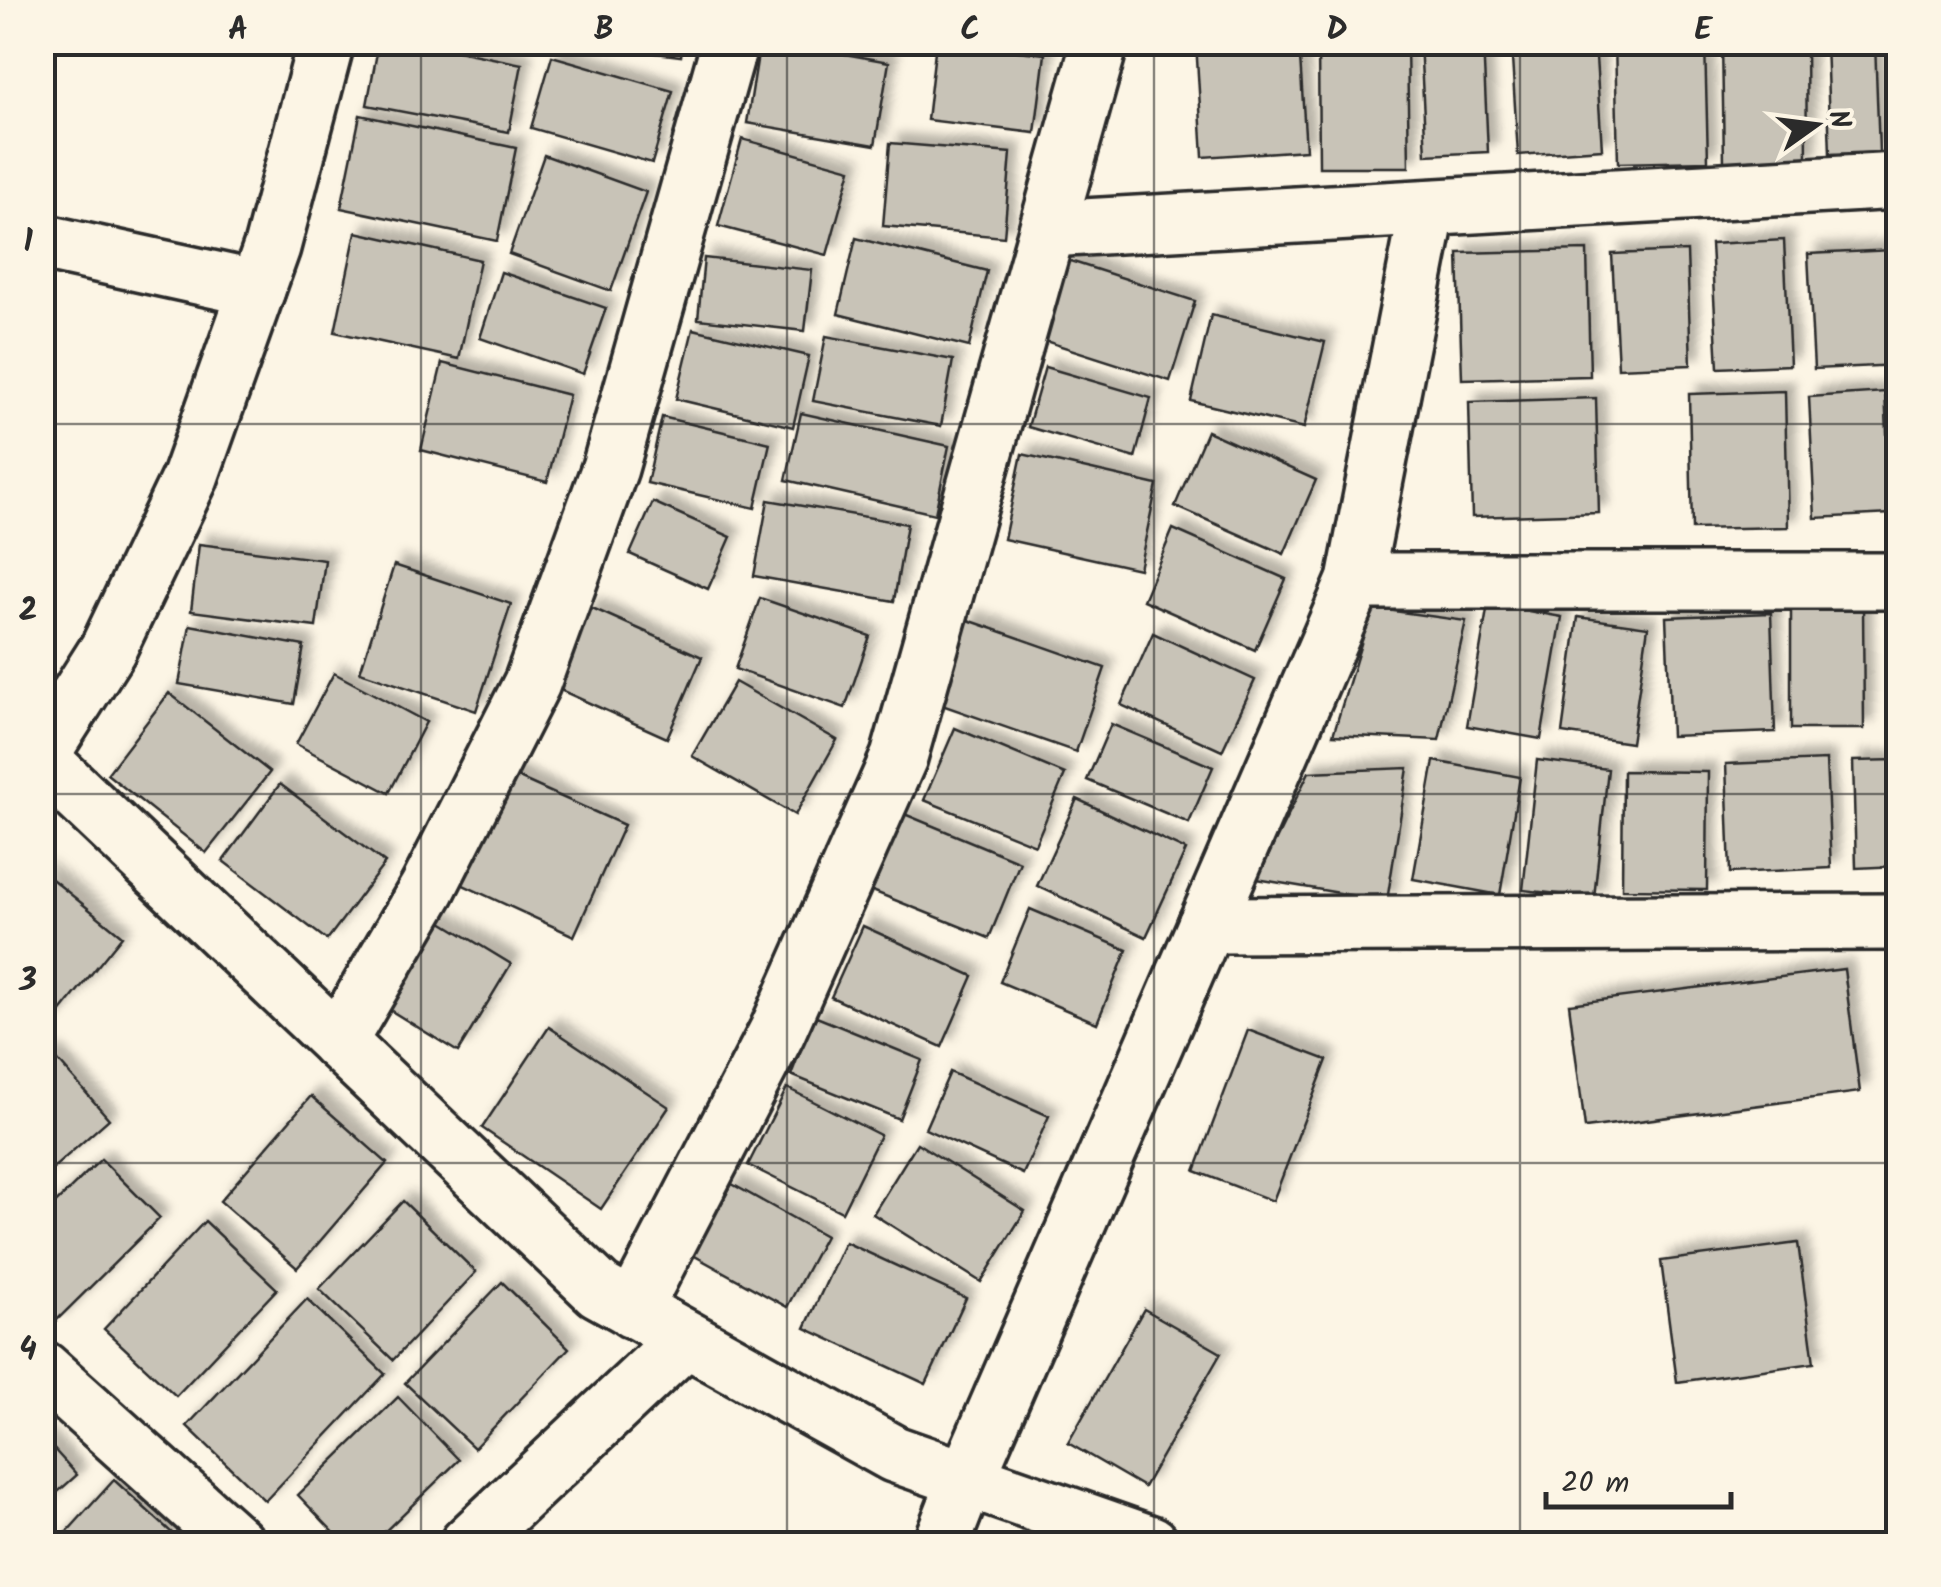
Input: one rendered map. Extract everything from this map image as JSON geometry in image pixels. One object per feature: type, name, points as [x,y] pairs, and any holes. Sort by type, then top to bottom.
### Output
[{"type":"street","points":[[42,752],[108,649],[190,477],[272,246],[326,42]]},
{"type":"street","points":[[338,1042],[428,888],[532,683],[610,468],[730,42]]},
{"type":"street","points":[[633,1310],[776,1032],[899,757],[1100,42]]},
{"type":"street","points":[[1048,229],[1898,181]]},
{"type":"street","points":[[941,1544],[1355,581],[1428,208]]},
{"type":"street","points":[[42,242],[257,289]]},
{"type":"street","points":[[1355,581],[1898,581]]},
{"type":"street","points":[[42,760],[599,1290],[894,1454],[1151,1544]]},
{"type":"street","points":[[1206,926],[1898,922]]},
{"type":"street","points":[[468,1544],[686,1339]]},
{"type":"street","points":[[42,1369],[238,1544]]},
{"type":"building","points":[[379,42],[413,42],[522,64],[509,132],[367,105]]},
{"type":"building","points":[[565,42],[683,42],[681,56]]},
{"type":"building","points":[[760,42],[889,62],[875,145],[747,123]]},
{"type":"building","points":[[936,42],[1045,54],[1035,133],[927,120]]},
{"type":"building","points":[[1196,42],[1299,42],[1306,150],[1203,157]]},
{"type":"building","points":[[1318,42],[1407,42],[1409,167],[1319,167]]},
{"type":"building","points":[[1420,42],[1483,42],[1488,152],[1426,155]]},
{"type":"building","points":[[1511,42],[1595,42],[1602,149],[1518,155]]},
{"type":"building","points":[[1615,42],[1705,42],[1708,161],[1618,163]]},
{"type":"building","points":[[1722,42],[1806,42],[1807,162],[1724,163]]},
{"type":"building","points":[[1826,42],[1875,42],[1879,152],[1830,154]]},
{"type":"building","points":[[1891,42],[1898,42],[1898,147],[1894,147]]},
{"type":"building","points":[[552,56],[673,91],[652,163],[531,128]]},
{"type":"building","points":[[360,115],[516,148],[497,241],[341,208]]},
{"type":"building","points":[[742,139],[851,169],[827,255],[718,226]]},
{"type":"building","points":[[890,143],[1011,153],[1004,237],[883,226]]},
{"type":"building","points":[[544,155],[646,192],[611,291],[509,254]]},
{"type":"building","points":[[356,232],[480,260],[459,359],[335,332]]},
{"type":"building","points":[[856,238],[987,271],[969,347],[838,314]]},
{"type":"building","points":[[1784,240],[1790,365],[1718,368],[1711,244]]},
{"type":"building","points":[[1587,250],[1590,376],[1462,379],[1458,253]]},
{"type":"building","points":[[1893,250],[1898,365],[1814,369],[1808,254]]},
{"type":"building","points":[[1687,251],[1691,365],[1618,368],[1612,254]]},
{"type":"building","points":[[704,258],[812,270],[805,331],[698,319]]},
{"type":"building","points":[[1067,260],[1195,301],[1170,381],[1042,340]]},
{"type":"building","points":[[501,272],[606,308],[583,374],[480,338]]},
{"type":"building","points":[[1211,315],[1325,342],[1304,428],[1191,401]]},
{"type":"building","points":[[693,329],[809,356],[793,427],[676,399]]},
{"type":"building","points":[[826,336],[953,360],[941,426],[813,401]]},
{"type":"building","points":[[442,363],[569,395],[547,482],[421,450]]},
{"type":"building","points":[[1045,367],[1151,398],[1135,458],[1028,427]]},
{"type":"building","points":[[1785,391],[1788,527],[1692,529],[1689,394]]},
{"type":"building","points":[[1885,392],[1891,514],[1815,518],[1809,397]]},
{"type":"building","points":[[1596,398],[1599,513],[1472,517],[1469,402]]},
{"type":"building","points":[[801,413],[949,446],[935,514],[786,480]]},
{"type":"building","points":[[662,417],[770,443],[755,508],[647,483]]},
{"type":"building","points":[[1207,431],[1316,480],[1284,554],[1175,506]]},
{"type":"building","points":[[1022,454],[1157,485],[1139,569],[1004,539]]},
{"type":"building","points":[[768,500],[907,524],[894,601],[754,576]]},
{"type":"building","points":[[653,502],[731,537],[708,589],[630,554]]},
{"type":"building","points":[[1173,529],[1286,579],[1255,650],[1143,600]]},
{"type":"building","points":[[199,544],[325,560],[316,627],[191,611]]},
{"type":"building","points":[[394,565],[511,604],[476,711],[360,672]]},
{"type":"building","points":[[760,598],[870,636],[845,708],[735,669]]},
{"type":"building","points":[[1488,604],[1562,617],[1541,739],[1467,726]]},
{"type":"building","points":[[1863,605],[1864,729],[1791,729],[1791,606]]},
{"type":"building","points":[[590,607],[702,657],[667,738],[556,688]]},
{"type":"building","points":[[1372,608],[1466,621],[1439,740],[1333,735]]},
{"type":"building","points":[[1889,612],[1898,612],[1898,731],[1891,731]]},
{"type":"building","points":[[1771,613],[1775,732],[1671,736],[1666,617]]},
{"type":"building","points":[[1578,617],[1648,627],[1631,743],[1562,733]]},
{"type":"building","points":[[968,620],[1105,668],[1076,752],[939,704]]},
{"type":"building","points":[[190,625],[304,646],[294,704],[179,684]]},
{"type":"building","points":[[1153,633],[1255,680],[1222,751],[1121,705]]},
{"type":"building","points":[[334,673],[426,722],[389,793],[296,744]]},
{"type":"building","points":[[735,682],[837,740],[795,815],[692,756]]},
{"type":"building","points":[[169,693],[270,772],[206,853],[107,774]]},
{"type":"building","points":[[1111,724],[1213,767],[1189,823],[1087,780]]},
{"type":"building","points":[[955,728],[1065,774],[1035,845],[924,800]]},
{"type":"building","points":[[1537,760],[1608,769],[1594,898],[1523,890]]},
{"type":"building","points":[[1826,760],[1831,868],[1730,873],[1726,764]]},
{"type":"building","points":[[1898,760],[1898,866],[1856,868],[1853,761]]},
{"type":"building","points":[[1434,761],[1520,777],[1500,895],[1413,879]]},
{"type":"building","points":[[1408,768],[1387,901],[1257,879],[1309,772]]},
{"type":"building","points":[[499,769],[624,825],[574,936],[450,879]]},
{"type":"building","points":[[1623,771],[1708,772],[1707,890],[1622,889]]},
{"type":"building","points":[[280,784],[385,863],[327,940],[223,861]]},
{"type":"building","points":[[1077,799],[1186,850],[1146,937],[1037,886]]},
{"type":"building","points":[[902,813],[1020,862],[989,938],[870,890]]},
{"type":"building","points":[[42,871],[122,936],[50,1025],[42,1019]]},
{"type":"building","points":[[1030,909],[1127,950],[1097,1023],[1000,982]]},
{"type":"building","points":[[437,919],[511,964],[458,1052],[385,1007]]},
{"type":"building","points":[[863,926],[973,976],[942,1047],[831,997]]},
{"type":"building","points":[[1844,969],[1860,1092],[1585,1128],[1569,1004]]},
{"type":"building","points":[[814,1016],[922,1060],[899,1119],[791,1075]]},
{"type":"building","points":[[549,1027],[669,1107],[601,1209],[482,1128]]},
{"type":"building","points":[[1248,1030],[1327,1060],[1273,1201],[1195,1171]]},
{"type":"building","points":[[53,1055],[109,1119],[42,1178],[42,1064]]},
{"type":"building","points":[[950,1072],[1049,1116],[1023,1174],[925,1129]]},
{"type":"building","points":[[787,1088],[880,1135],[842,1212],[748,1165]]},
{"type":"building","points":[[311,1096],[387,1163],[297,1268],[220,1201]]},
{"type":"building","points":[[917,1143],[1025,1211],[981,1282],[873,1214]]},
{"type":"building","points":[[101,1159],[160,1218],[55,1322],[42,1310],[42,1216]]},
{"type":"building","points":[[732,1184],[825,1236],[787,1307],[693,1255]]},
{"type":"building","points":[[403,1201],[476,1272],[393,1360],[319,1289]]},
{"type":"building","points":[[205,1221],[277,1289],[176,1396],[104,1329]]},
{"type":"building","points":[[845,1242],[966,1298],[926,1384],[805,1328]]},
{"type":"building","points":[[1798,1243],[1814,1363],[1677,1382],[1661,1261]]},
{"type":"building","points":[[502,1282],[569,1348],[474,1448],[405,1383]]},
{"type":"building","points":[[307,1299],[385,1374],[265,1501],[187,1426]]},
{"type":"building","points":[[1144,1309],[1221,1353],[1144,1487],[1068,1443]]},
{"type":"building","points":[[398,1397],[459,1460],[372,1544],[345,1544],[298,1495]]},
{"type":"building","points":[[42,1436],[77,1475],[42,1506]]},
{"type":"building","points":[[114,1480],[183,1543],[56,1544]]}]
